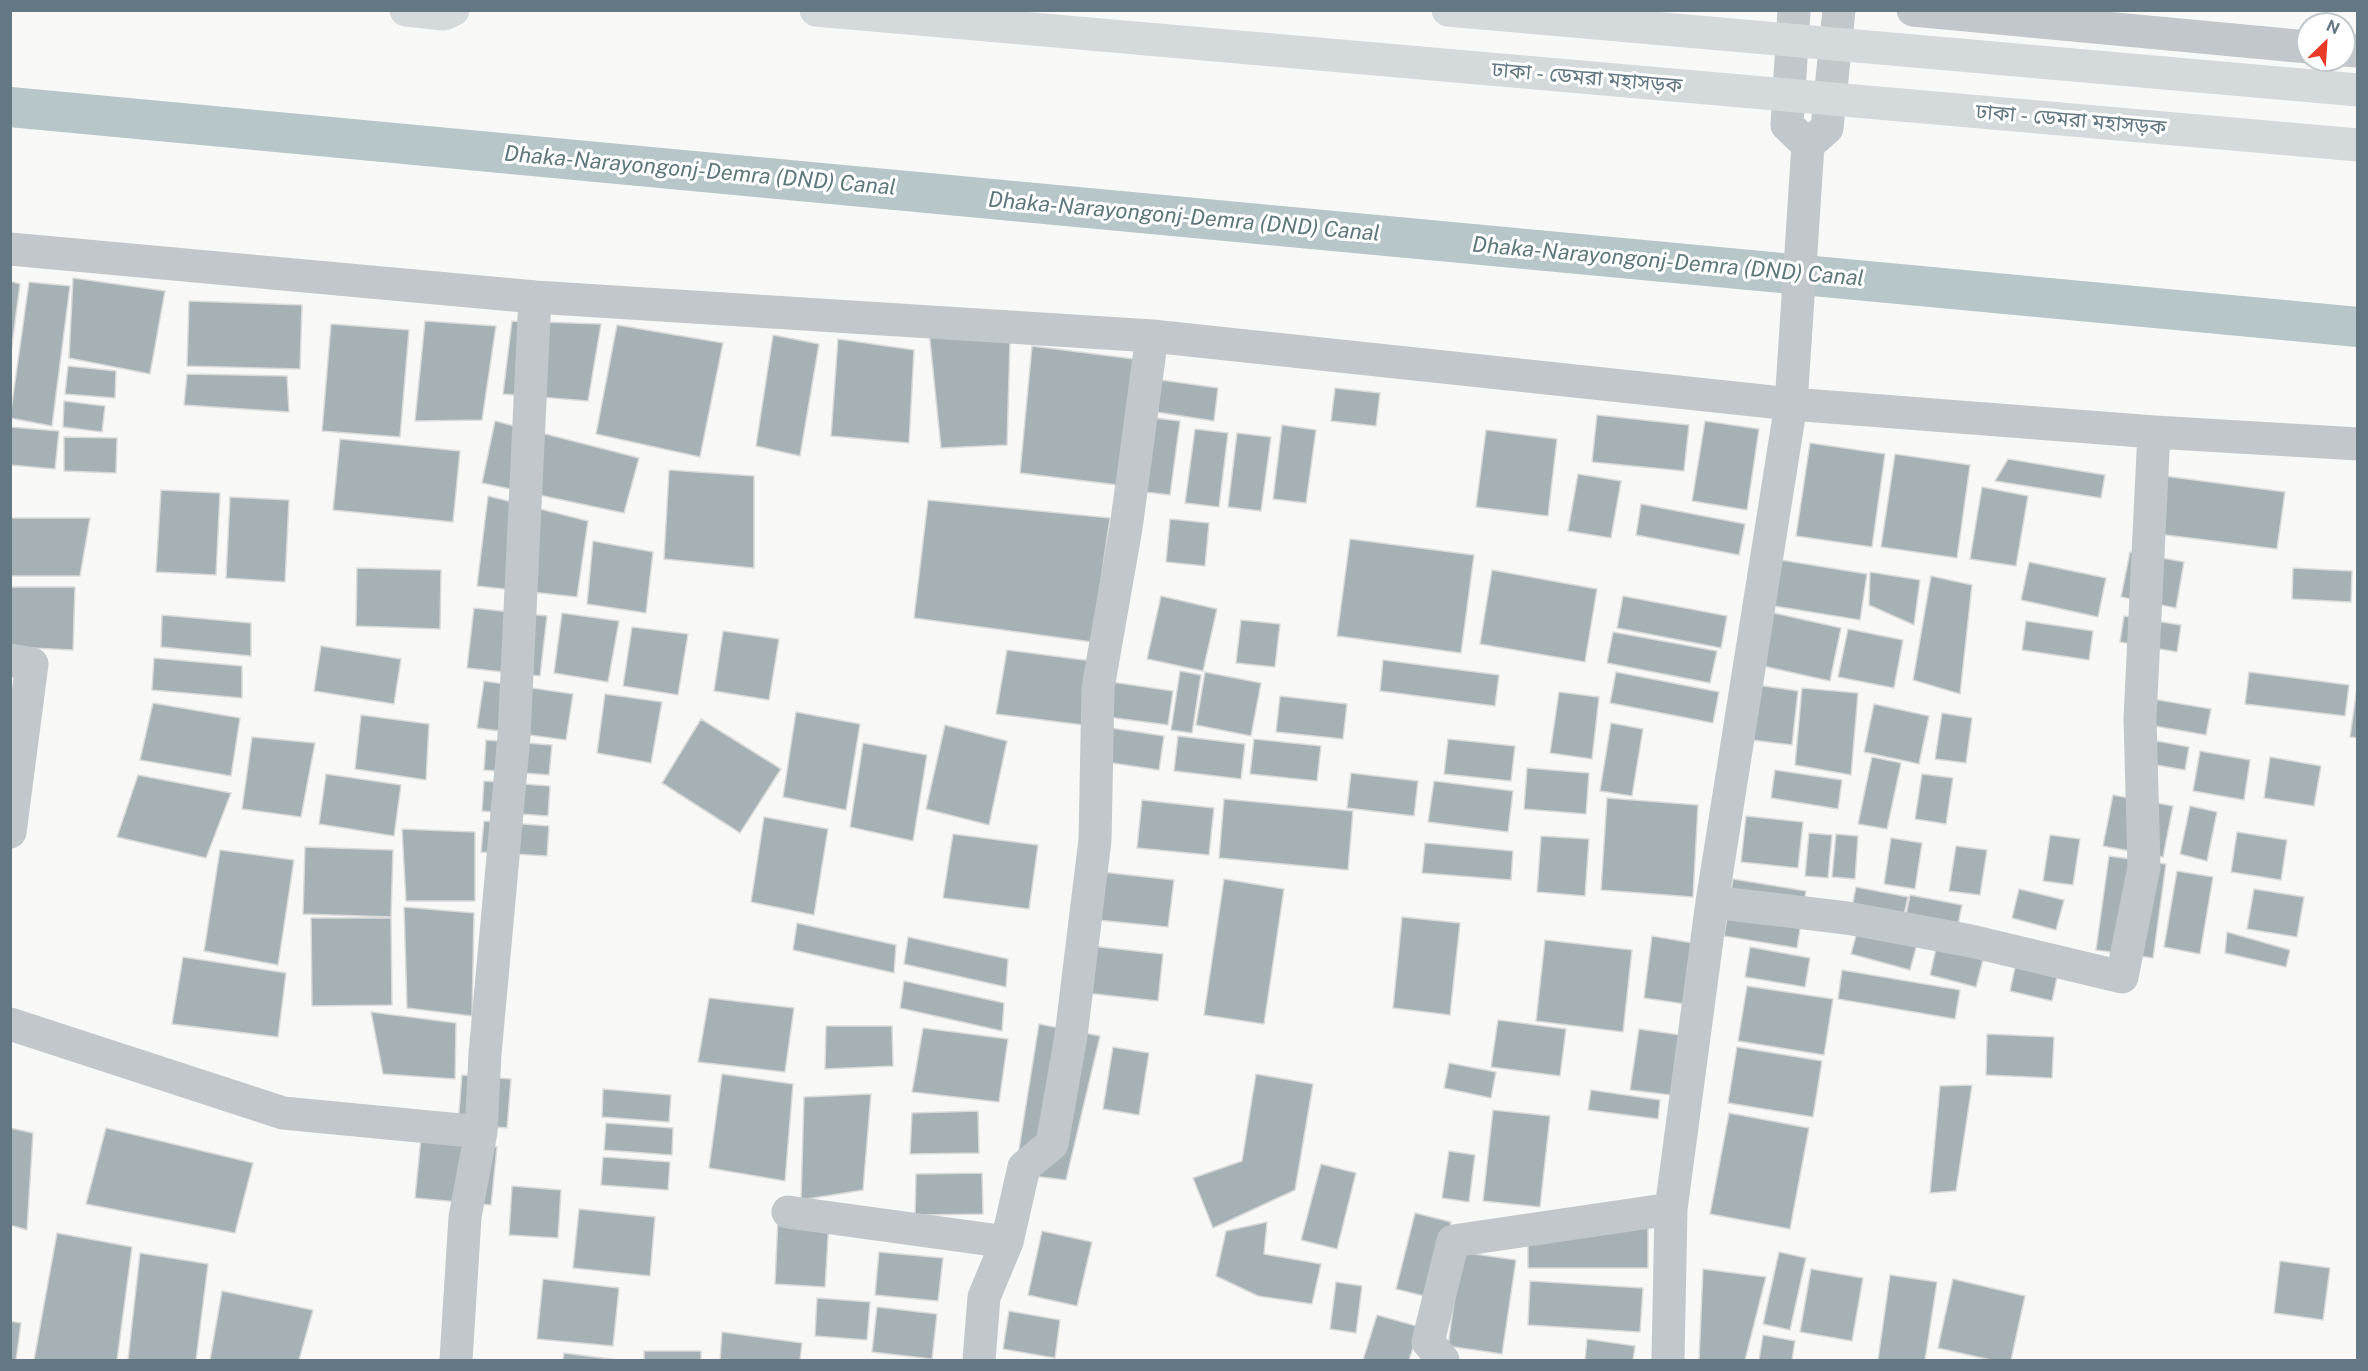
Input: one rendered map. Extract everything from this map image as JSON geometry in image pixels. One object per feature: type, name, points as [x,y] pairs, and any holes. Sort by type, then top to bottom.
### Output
[{"type":"main road","points":[[406,10],[444,14],[453,10]]},
{"type":"main road","name":"ঢাকা - ডেমরা মহাসড়ক","points":[[816,10],[2358,145]]},
{"type":"main road","points":[[1448,10],[2358,90]]},
{"type":"street","points":[[1794,10],[1787,125],[1807,160]]},
{"type":"street","points":[[1668,1360],[1671,1209],[1712,902],[1791,404],[1807,160],[1827,128],[1839,10]]},
{"type":"street","points":[[1913,10],[2296,46]]},
{"type":"street","points":[[10,249],[535,297],[1152,336],[1791,404],[2154,432],[2358,444]]},
{"type":"street","points":[[456,1360],[465,1217],[481,1132],[485,1054],[514,735],[535,297]]},
{"type":"street","points":[[979,1360],[984,1297],[1007,1242],[1024,1167],[1052,1144],[1071,1036],[1095,840],[1098,688],[1126,528],[1152,336]]},
{"type":"street","points":[[1712,902],[1870,922],[1971,941],[2122,976],[2144,867],[2140,718],[2154,432]]},
{"type":"street","points":[[10,660],[32,664],[10,832]]},
{"type":"street","points":[[10,1024],[283,1113],[481,1132]]},
{"type":"street","points":[[1443,1360],[1428,1342],[1453,1241],[1671,1209]]},
{"type":"street","points":[[788,1212],[1007,1242]]},
{"type":"building","points":[[73,278],[165,291],[150,374],[69,358]]},
{"type":"building","points":[[10,281],[20,284],[10,361]]},
{"type":"building","points":[[29,282],[70,286],[52,426],[10,418]]},
{"type":"building","points":[[189,301],[302,305],[300,369],[187,366]]},
{"type":"building","points":[[425,321],[496,326],[482,420],[415,421]]},
{"type":"building","points":[[512,321],[601,324],[588,401],[503,394]]},
{"type":"building","points":[[331,324],[409,330],[400,437],[322,431]]},
{"type":"building","points":[[617,325],[723,343],[700,457],[596,434]]},
{"type":"building","points":[[929,331],[1010,340],[1007,445],[941,448]]},
{"type":"building","points":[[773,335],[819,344],[800,456],[756,446]]},
{"type":"building","points":[[838,339],[914,350],[909,443],[831,436]]},
{"type":"building","points":[[1032,346],[1142,360],[1126,486],[1020,473]]},
{"type":"building","points":[[68,366],[116,371],[115,398],[65,394]]},
{"type":"building","points":[[187,374],[287,376],[289,412],[184,405]]},
{"type":"building","points":[[1154,379],[1218,388],[1214,421],[1150,411]]},
{"type":"building","points":[[1335,388],[1380,393],[1376,426],[1331,421]]},
{"type":"building","points":[[64,401],[105,406],[102,432],[63,427]]},
{"type":"building","points":[[1597,415],[1689,425],[1684,471],[1592,462]]},
{"type":"building","points":[[1146,417],[1180,421],[1170,495],[1137,491]]},
{"type":"building","points":[[495,421],[639,458],[624,513],[482,483]]},
{"type":"building","points":[[1705,421],[1759,429],[1747,510],[1692,501]]},
{"type":"building","points":[[1282,425],[1316,430],[1306,503],[1273,499]]},
{"type":"building","points":[[10,427],[59,431],[55,469],[10,465]]},
{"type":"building","points":[[1195,429],[1228,433],[1219,507],[1185,503]]},
{"type":"building","points":[[1486,430],[1557,439],[1548,516],[1476,507]]},
{"type":"building","points":[[1237,433],[1271,437],[1261,511],[1228,507]]},
{"type":"building","points":[[64,437],[117,438],[116,473],[64,471]]},
{"type":"building","points":[[340,439],[460,451],[453,522],[333,510]]},
{"type":"building","points":[[1810,443],[1885,454],[1872,547],[1796,536]]},
{"type":"building","points":[[1895,454],[1970,465],[1957,558],[1881,547]]},
{"type":"building","points":[[2008,459],[2105,475],[2101,498],[1995,481]]},
{"type":"building","points":[[669,470],[754,476],[754,568],[664,559]]},
{"type":"building","points":[[1578,474],[1621,481],[1611,538],[1568,531]]},
{"type":"building","points":[[2157,475],[2285,492],[2277,549],[2150,533]]},
{"type":"building","points":[[1982,487],[2028,496],[2016,566],[1970,559]]},
{"type":"building","points":[[161,490],[220,493],[216,575],[156,572]]},
{"type":"building","points":[[488,496],[588,521],[577,597],[477,586]]},
{"type":"building","points":[[230,497],[289,500],[285,582],[226,578]]},
{"type":"building","points":[[928,500],[1110,518],[1092,642],[914,618]]},
{"type":"building","points":[[1641,504],[1745,524],[1739,555],[1636,535]]},
{"type":"building","points":[[10,518],[90,518],[80,576],[10,576]]},
{"type":"building","points":[[1170,519],[1209,523],[1205,566],[1166,562]]},
{"type":"building","points":[[1350,539],[1474,555],[1461,653],[1337,636]]},
{"type":"building","points":[[593,541],[653,552],[646,613],[587,604]]},
{"type":"building","points":[[2130,552],[2184,562],[2176,608],[2121,597]]},
{"type":"building","points":[[1781,560],[1867,574],[1860,620],[1774,606]]},
{"type":"building","points":[[2029,562],[2106,578],[2098,617],[2021,600]]},
{"type":"building","points":[[357,568],[441,570],[440,629],[356,626]]},
{"type":"building","points":[[2293,568],[2352,571],[2351,602],[2292,599]]},
{"type":"building","points":[[1492,570],[1597,589],[1585,662],[1480,644]]},
{"type":"building","points":[[1870,572],[1920,580],[1914,625],[1869,605]]},
{"type":"building","points":[[1931,576],[1972,585],[1960,694],[1913,680]]},
{"type":"building","points":[[10,587],[75,587],[73,650],[10,647]]},
{"type":"building","points":[[1161,596],[1217,609],[1203,671],[1147,659]]},
{"type":"building","points":[[1623,596],[1727,616],[1721,648],[1617,628]]},
{"type":"building","points":[[474,608],[547,616],[540,676],[467,668]]},
{"type":"building","points":[[1765,611],[1841,628],[1830,681],[1754,664]]},
{"type":"building","points":[[562,613],[619,621],[608,682],[554,673]]},
{"type":"building","points":[[162,615],[251,623],[251,656],[161,647]]},
{"type":"building","points":[[2124,616],[2181,625],[2177,652],[2120,642]]},
{"type":"building","points":[[1241,620],[1280,624],[1275,667],[1236,663]]},
{"type":"building","points":[[2026,621],[2093,631],[2089,660],[2022,650]]},
{"type":"building","points":[[632,627],[688,634],[678,695],[623,686]]},
{"type":"building","points":[[1848,629],[1903,640],[1894,688],[1838,677]]},
{"type":"building","points":[[723,631],[779,639],[769,700],[714,691]]},
{"type":"building","points":[[1613,632],[1717,651],[1710,683],[1607,663]]},
{"type":"building","points":[[321,646],[401,659],[394,704],[314,691]]},
{"type":"building","points":[[1007,650],[1092,661],[1083,725],[996,714]]},
{"type":"building","points":[[154,658],[242,666],[242,698],[152,690]]},
{"type":"building","points":[[1383,660],[1499,675],[1495,706],[1380,691]]},
{"type":"building","points":[[1180,671],[1201,675],[1192,733],[1171,730]]},
{"type":"building","points":[[1205,672],[1261,683],[1251,736],[1196,725]]},
{"type":"building","points":[[1616,672],[1719,692],[1713,723],[1610,703]]},
{"type":"building","points":[[2249,672],[2349,685],[2345,716],[2245,704]]},
{"type":"building","points":[[2358,680],[2358,738],[2350,737]]},
{"type":"building","points":[[484,681],[573,694],[566,740],[477,728]]},
{"type":"building","points":[[1105,681],[1173,691],[1168,725],[1100,716]]},
{"type":"building","points":[[1751,684],[1798,691],[1792,745],[1744,739]]},
{"type":"building","points":[[1802,688],[1858,693],[1851,775],[1795,765]]},
{"type":"building","points":[[1559,692],[1599,697],[1592,759],[1550,753]]},
{"type":"building","points":[[605,694],[662,702],[651,763],[597,753]]},
{"type":"building","points":[[1280,696],[1347,704],[1343,739],[1276,732]]},
{"type":"building","points":[[2153,699],[2211,709],[2206,735],[2149,725]]},
{"type":"building","points":[[153,703],[240,718],[231,776],[140,760]]},
{"type":"building","points":[[1874,704],[1929,716],[1919,764],[1864,752]]},
{"type":"building","points":[[796,712],[860,724],[846,810],[783,797]]},
{"type":"building","points":[[1942,713],[1972,718],[1966,763],[1935,759]]},
{"type":"building","points":[[361,715],[429,724],[426,780],[355,769]]},
{"type":"building","points":[[701,719],[781,769],[740,833],[662,783]]},
{"type":"building","points":[[1611,723],[1643,729],[1632,796],[1600,791]]},
{"type":"building","points":[[945,725],[1007,741],[989,825],[926,809]]},
{"type":"building","points":[[1091,725],[1164,736],[1159,770],[1086,759]]},
{"type":"building","points":[[1178,736],[1245,744],[1241,779],[1174,771]]},
{"type":"building","points":[[2130,736],[2189,747],[2185,770],[2126,760]]},
{"type":"building","points":[[252,737],[315,743],[301,817],[242,809]]},
{"type":"building","points":[[1254,739],[1321,746],[1317,781],[1250,774]]},
{"type":"building","points":[[1448,739],[1515,746],[1511,781],[1444,774]]},
{"type":"building","points":[[486,740],[552,745],[549,775],[484,770]]},
{"type":"building","points":[[863,743],[927,755],[913,841],[850,827]]},
{"type":"building","points":[[2200,751],[2250,760],[2244,800],[2193,791]]},
{"type":"building","points":[[1872,757],[1901,763],[1887,829],[1858,824]]},
{"type":"building","points":[[2270,757],[2321,766],[2314,806],[2264,798]]},
{"type":"building","points":[[1527,768],[1589,773],[1586,814],[1524,809]]},
{"type":"building","points":[[1775,770],[1842,780],[1838,809],[1771,798]]},
{"type":"building","points":[[1351,773],[1418,781],[1414,816],[1347,808]]},
{"type":"building","points":[[326,774],[401,785],[394,836],[319,824]]},
{"type":"building","points":[[1922,774],[1953,778],[1946,824],[1915,819]]},
{"type":"building","points":[[138,775],[231,793],[206,858],[117,837]]},
{"type":"building","points":[[484,781],[550,786],[548,816],[482,811]]},
{"type":"building","points":[[1434,781],[1513,791],[1508,832],[1428,822]]},
{"type":"building","points":[[2113,795],[2173,806],[2163,857],[2103,846]]},
{"type":"building","points":[[1607,798],[1698,805],[1693,897],[1601,890]]},
{"type":"building","points":[[1224,799],[1353,811],[1348,870],[1219,858]]},
{"type":"building","points":[[1142,800],[1214,808],[1209,855],[1137,848]]},
{"type":"building","points":[[2190,806],[2217,812],[2207,861],[2180,854]]},
{"type":"building","points":[[1746,816],[1803,822],[1798,868],[1741,862]]},
{"type":"building","points":[[764,817],[828,829],[814,915],[751,902]]},
{"type":"building","points":[[484,821],[549,826],[547,856],[481,852]]},
{"type":"building","points":[[402,829],[475,832],[475,901],[406,901]]},
{"type":"building","points":[[2237,832],[2287,840],[2281,880],[2231,872]]},
{"type":"building","points":[[1809,833],[1832,835],[1828,878],[1805,876]]},
{"type":"building","points":[[953,834],[1038,845],[1029,909],[943,898]]},
{"type":"building","points":[[1836,834],[1858,836],[1855,879],[1832,877]]},
{"type":"building","points":[[2050,835],[2080,839],[2073,885],[2043,881]]},
{"type":"building","points":[[1541,836],[1589,839],[1585,896],[1537,892]]},
{"type":"building","points":[[1891,838],[1922,843],[1915,889],[1884,884]]},
{"type":"building","points":[[1425,843],[1513,851],[1511,880],[1422,873]]},
{"type":"building","points":[[1956,846],[1987,850],[1980,895],[1949,891]]},
{"type":"building","points":[[305,847],[393,850],[391,917],[303,914]]},
{"type":"building","points":[[220,850],[294,860],[278,965],[204,951]]},
{"type":"building","points":[[2109,856],[2166,864],[2153,958],[2096,950]]},
{"type":"building","points":[[2177,871],[2213,877],[2200,954],[2164,947]]},
{"type":"building","points":[[1102,872],[1174,880],[1168,927],[1097,920]]},
{"type":"building","points":[[1224,879],[1284,889],[1264,1024],[1204,1015]]},
{"type":"building","points":[[1733,879],[1806,891],[1797,948],[1724,936]]},
{"type":"building","points":[[1856,887],[1908,897],[1902,923],[1851,912]]},
{"type":"building","points":[[2019,889],[2064,900],[2056,930],[2012,918]]},
{"type":"building","points":[[2254,889],[2304,897],[2297,937],[2247,929]]},
{"type":"building","points":[[1910,895],[1962,905],[1957,930],[1905,920]]},
{"type":"building","points":[[404,907],[474,913],[472,1016],[407,1008]]},
{"type":"building","points":[[1402,917],[1460,923],[1450,1015],[1393,1008]]},
{"type":"building","points":[[311,918],[391,918],[392,1005],[312,1006]]},
{"type":"building","points":[[797,923],[896,945],[894,973],[793,950]]},
{"type":"building","points":[[1859,925],[1918,940],[1910,970],[1851,954]]},
{"type":"building","points":[[2227,932],[2290,950],[2286,967],[2225,953]]},
{"type":"building","points":[[1652,936],[1693,943],[1685,1004],[1644,998]]},
{"type":"building","points":[[908,937],[1008,959],[1006,987],[904,964]]},
{"type":"building","points":[[2021,939],[2063,949],[2052,1001],[2010,991]]},
{"type":"building","points":[[1545,940],[1632,950],[1623,1032],[1536,1021]]},
{"type":"building","points":[[1938,940],[1985,952],[1976,987],[1930,975]]},
{"type":"building","points":[[1091,946],[1163,954],[1158,1001],[1086,993]]},
{"type":"building","points":[[1750,947],[1810,958],[1805,987],[1745,977]]},
{"type":"building","points":[[183,957],[286,973],[278,1037],[172,1024]]},
{"type":"building","points":[[1842,970],[1960,990],[1955,1019],[1838,999]]},
{"type":"building","points":[[904,981],[1004,1003],[1002,1031],[900,1008]]},
{"type":"building","points":[[1747,986],[1833,999],[1824,1055],[1738,1041]]},
{"type":"building","points":[[709,998],[794,1008],[785,1072],[698,1062]]},
{"type":"building","points":[[371,1012],[456,1023],[455,1079],[383,1074]]},
{"type":"building","points":[[1498,1020],[1566,1029],[1560,1076],[1491,1067]]},
{"type":"building","points":[[1039,1024],[1100,1036],[1066,1180],[1015,1174]]},
{"type":"building","points":[[826,1026],[892,1026],[893,1066],[825,1069]]},
{"type":"building","points":[[923,1028],[1008,1039],[999,1102],[912,1092]]},
{"type":"building","points":[[1639,1029],[1680,1035],[1671,1095],[1630,1090]]},
{"type":"building","points":[[1987,1034],[2054,1037],[2052,1078],[1986,1075]]},
{"type":"building","points":[[1113,1047],[1149,1053],[1139,1115],[1103,1109]]},
{"type":"building","points":[[1737,1047],[1822,1061],[1813,1117],[1728,1103]]},
{"type":"building","points":[[1449,1063],[1496,1072],[1491,1098],[1444,1088]]},
{"type":"building","points":[[722,1074],[793,1084],[785,1181],[709,1168]]},
{"type":"building","points":[[1256,1074],[1313,1084],[1295,1190],[1213,1228],[1193,1178],[1242,1161]]},
{"type":"building","points":[[462,1075],[511,1079],[507,1128],[458,1124]]},
{"type":"building","points":[[1972,1085],[1956,1191],[1930,1193],[1940,1086]]},
{"type":"building","points":[[603,1089],[671,1095],[669,1122],[602,1117]]},
{"type":"building","points":[[1591,1090],[1660,1100],[1658,1119],[1588,1110]]},
{"type":"building","points":[[871,1094],[863,1190],[801,1200],[804,1097]]},
{"type":"building","points":[[1493,1110],[1550,1116],[1540,1207],[1483,1201]]},
{"type":"building","points":[[978,1111],[979,1153],[910,1154],[912,1113]]},
{"type":"building","points":[[1729,1113],[1809,1128],[1790,1229],[1710,1214]]},
{"type":"building","points":[[606,1123],[673,1128],[672,1155],[604,1150]]},
{"type":"building","points":[[10,1128],[33,1133],[27,1230],[10,1225]]},
{"type":"building","points":[[106,1128],[253,1163],[235,1233],[86,1204]]},
{"type":"building","points":[[421,1138],[497,1147],[491,1205],[415,1198]]},
{"type":"building","points":[[1449,1151],[1475,1155],[1469,1202],[1442,1198]]},
{"type":"building","points":[[603,1157],[670,1162],[668,1190],[601,1185]]},
{"type":"building","points":[[1321,1164],[1356,1173],[1337,1249],[1301,1240]]},
{"type":"building","points":[[982,1173],[983,1214],[915,1215],[916,1174]]},
{"type":"building","points":[[512,1186],[561,1190],[558,1238],[509,1235]]},
{"type":"building","points":[[579,1209],[655,1217],[650,1276],[573,1268]]},
{"type":"building","points":[[1415,1213],[1451,1222],[1432,1298],[1396,1289]]},
{"type":"building","points":[[1528,1214],[1648,1214],[1648,1268],[1528,1268]]},
{"type":"building","points":[[778,1218],[829,1221],[825,1287],[775,1284]]},
{"type":"building","points":[[1267,1222],[1264,1254],[1321,1264],[1312,1304],[1258,1296],[1216,1276],[1226,1231]]},
{"type":"building","points":[[1042,1231],[1092,1242],[1077,1306],[1028,1295]]},
{"type":"building","points":[[57,1233],[132,1247],[117,1360],[34,1360]]},
{"type":"building","points":[[879,1252],[943,1258],[938,1301],[875,1295]]},
{"type":"building","points":[[1461,1252],[1516,1260],[1502,1354],[1448,1346]]},
{"type":"building","points":[[1779,1252],[1806,1258],[1790,1330],[1763,1324]]},
{"type":"building","points":[[140,1253],[208,1264],[196,1360],[128,1360]]},
{"type":"building","points":[[2280,1261],[2330,1268],[2323,1320],[2274,1313]]},
{"type":"building","points":[[1703,1269],[1766,1277],[1745,1360],[1699,1360]]},
{"type":"building","points":[[1811,1269],[1863,1278],[1852,1341],[1800,1332]]},
{"type":"building","points":[[1890,1275],[1937,1282],[1925,1360],[1878,1360]]},
{"type":"building","points":[[543,1279],[619,1288],[613,1346],[537,1339]]},
{"type":"building","points":[[1953,1279],[2025,1296],[2011,1360],[1991,1360],[1938,1348]]},
{"type":"building","points":[[1530,1281],[1643,1288],[1640,1332],[1528,1325]]},
{"type":"building","points":[[1336,1282],[1362,1286],[1356,1333],[1330,1329]]},
{"type":"building","points":[[222,1291],[313,1310],[299,1360],[210,1360]]},
{"type":"building","points":[[817,1298],[870,1302],[867,1340],[815,1336]]},
{"type":"building","points":[[877,1307],[937,1314],[932,1359],[872,1352]]},
{"type":"building","points":[[1009,1311],[1060,1320],[1055,1358],[1003,1349]]},
{"type":"building","points":[[1377,1315],[1420,1327],[1409,1360],[1363,1360]]},
{"type":"building","points":[[10,1321],[21,1323],[16,1360],[10,1360]]},
{"type":"building","points":[[722,1332],[802,1343],[800,1360],[720,1360]]},
{"type":"building","points":[[1763,1335],[1795,1341],[1792,1360],[1759,1360]]},
{"type":"building","points":[[1587,1339],[1635,1346],[1633,1360],[1585,1360]]},
{"type":"building","points":[[644,1351],[701,1351],[701,1360],[644,1360]]},
{"type":"building","points":[[564,1353],[618,1360],[563,1360]]},
{"type":"waterway","name":"Dhaka-Narayongonj-Demra (DND) Canal","points":[[10,107],[2358,327]]}]
